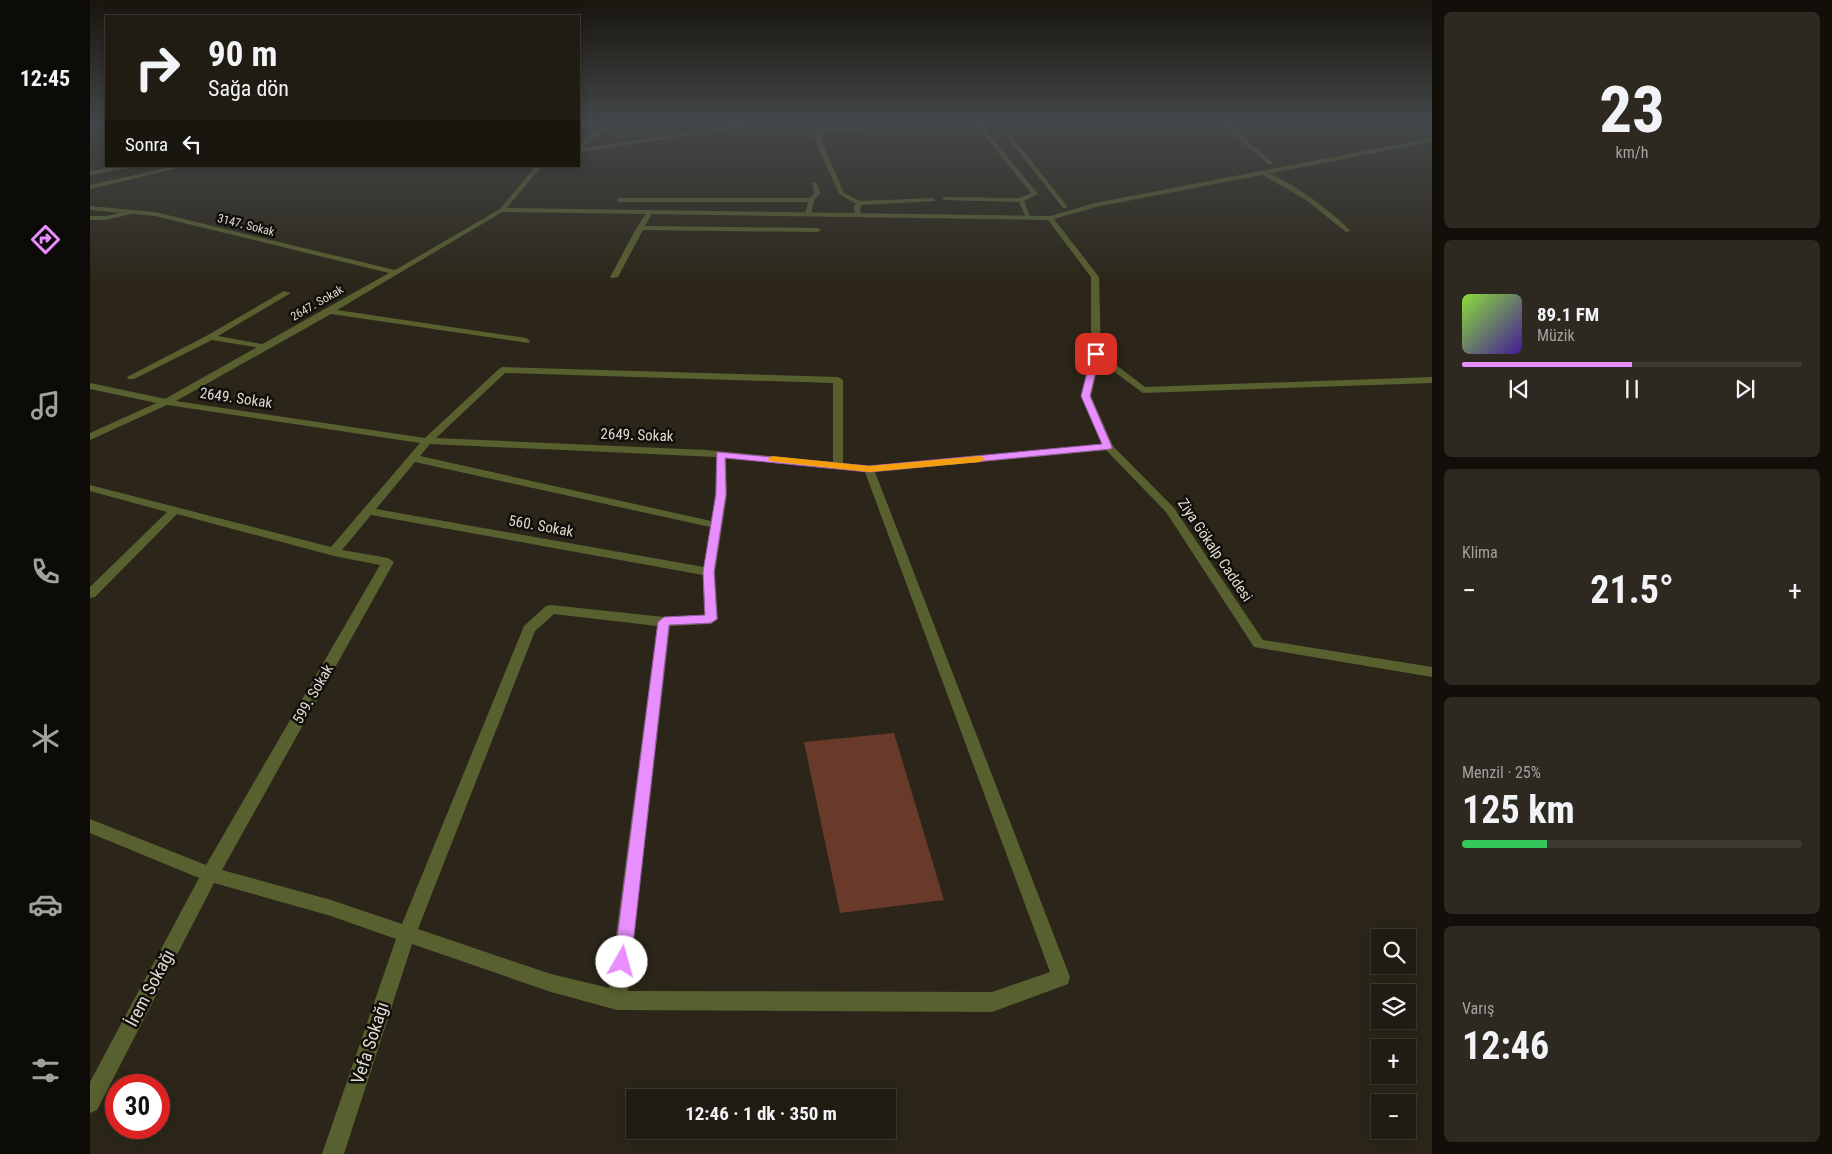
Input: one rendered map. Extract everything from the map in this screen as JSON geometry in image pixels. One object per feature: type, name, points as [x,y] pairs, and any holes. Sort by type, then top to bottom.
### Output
[{"type":"street","points":[[90,187],[135,177]]},
{"type":"street","name":"2647. Sokak","points":[[90,437],[166,402],[329,311],[502,210],[530,177]]},
{"type":"street","points":[[1041,177],[1065,207]]},
{"type":"street","points":[[502,210],[1050,218],[1095,205],[1243,177]]},
{"type":"street","points":[[1050,218],[1065,207],[1083,200]]},
{"type":"street","name":"3147. Sokak","points":[[90,208],[155,214],[395,272]]},
{"type":"street","name":"Ziya Gökalp Caddesi","points":[[1050,218],[1096,276],[1096,354],[1086,396],[1108,447],[1170,510],[1259,644],[1432,672]]},
{"type":"street","points":[[329,311],[526,341]]},
{"type":"street","points":[[90,488],[334,552],[427,441],[503,370],[838,380],[838,466]]},
{"type":"street","name":"2649. Sokak","points":[[166,402],[427,441],[721,454],[869,469],[1108,447]]},
{"type":"street","points":[[709,572],[721,494],[721,454]]},
{"type":"street","points":[[413,458],[715,525]]},
{"type":"street","points":[[90,826],[210,874],[331,908],[552,983],[617,1000],[992,1002],[1061,977],[869,469]]},
{"type":"street","points":[[90,594],[175,510]]},
{"type":"street","name":"560. Sokak","points":[[368,511],[709,572]]},
{"type":"street","name":"599. Sokak","points":[[210,874],[388,562],[334,552]]},
{"type":"street","name":"Vefa Sokağı","points":[[333,1154],[407,933],[529,629],[551,609],[664,622],[711,619],[709,572]]},
{"type":"street","points":[[617,1000],[664,622]]},
{"type":"street","name":"İrem Sokağı","points":[[90,1103],[210,874]]},
{"type":"lane","points":[[834,177],[842,194],[859,203],[933,200]]},
{"type":"lane","points":[[945,200],[1021,200],[1036,194],[1022,177]]},
{"type":"lane","points":[[1272,177],[1294,187],[1313,200],[1348,231]]},
{"type":"lane","points":[[808,214],[811,200],[817,194],[814,183]]},
{"type":"lane","points":[[619,200],[811,200]]},
{"type":"lane","points":[[1021,200],[1029,218]]},
{"type":"lane","points":[[857,215],[859,203]]},
{"type":"lane","points":[[90,218],[106,218],[133,212]]},
{"type":"lane","points":[[614,277],[650,212]]},
{"type":"lane","points":[[641,228],[818,230]]},
{"type":"lane","points":[[131,377],[211,337],[287,293]]},
{"type":"lane","points":[[211,337],[264,348]]},
{"type":"lane","points":[[1096,354],[1143,390],[1432,380]]},
{"type":"lane","points":[[90,386],[166,402]]},
{"type":"shaded area","points":[[894,733],[944,900],[840,913],[804,742]]},
{"type":"slow traffic","points":[[772,459],[869,469],[980,459]]},
{"type":"route","points":[[622,962],[664,622],[711,619],[709,572],[721,494],[721,454],[869,469],[1108,447],[1086,396],[1096,354]]}]
